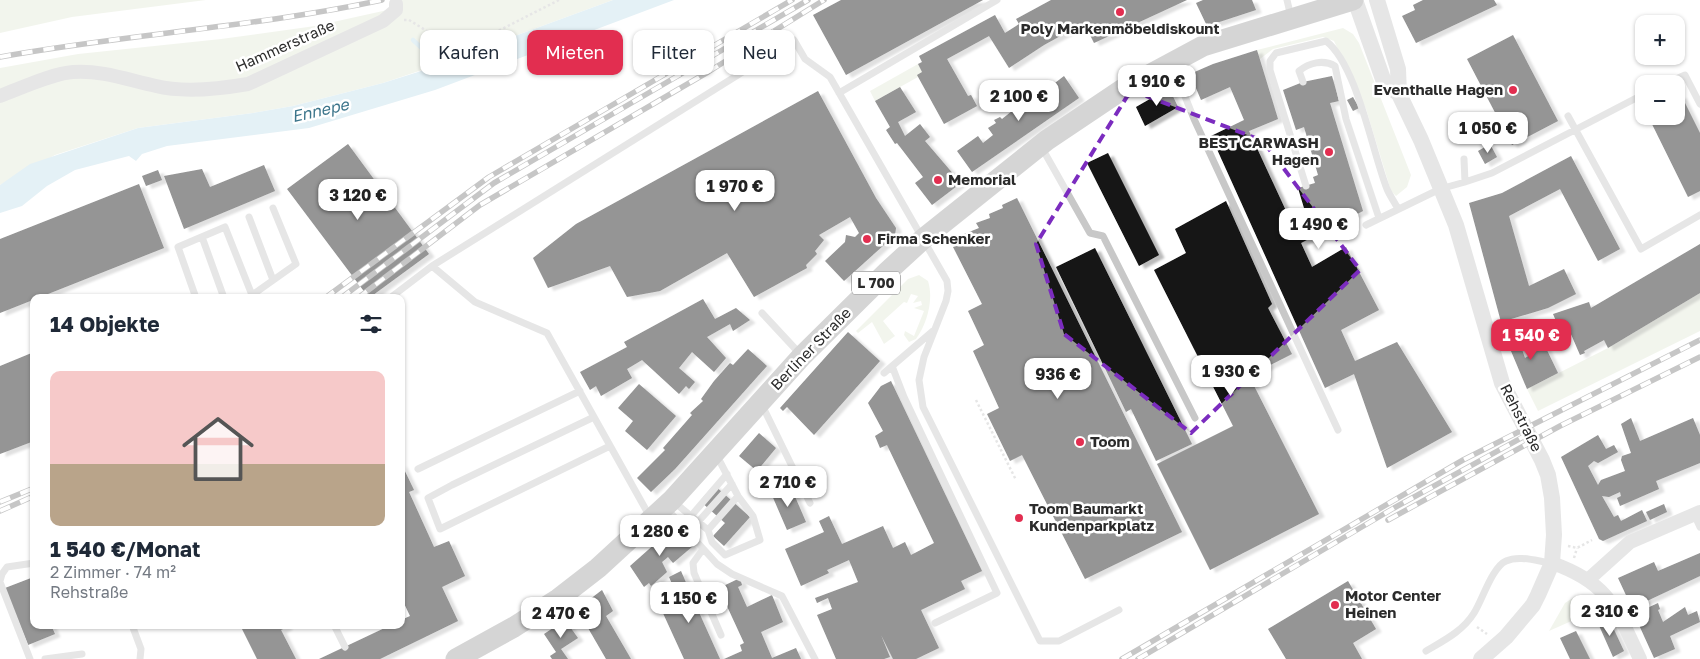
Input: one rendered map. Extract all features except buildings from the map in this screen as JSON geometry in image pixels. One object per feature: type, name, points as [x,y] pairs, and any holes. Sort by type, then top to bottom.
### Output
[{"type":"main road","name":"Berliner Straße","points":[[456,659],[493,640],[558,599],[598,568],[663,508],[802,356],[923,239],[1040,145],[1123,89],[1203,46],[1289,10],[1354,0]]},
{"type":"street","name":"Rehstraße","points":[[1354,0],[1384,82],[1399,94]]},
{"type":"street","name":"Rehstraße","points":[[1377,0],[1398,68],[1399,94],[1421,140],[1456,225],[1502,383],[1548,475],[1553,506],[1554,544],[1552,563],[1533,605],[1500,643],[1481,659]]},
{"type":"street","name":"Hammerstraße","points":[[0,96],[71,72],[100,72],[158,87],[224,88],[248,84],[383,21],[396,10],[396,4]]},
{"type":"street","points":[[1589,579],[1630,542],[1698,518]]},
{"type":"street","points":[[1552,563],[1589,579],[1608,597],[1617,609],[1640,659]]},
{"type":"lane","points":[[839,93],[997,0]]},
{"type":"lane","points":[[395,294],[432,266],[794,40],[804,57],[830,77],[941,268],[948,291],[924,357],[919,380],[923,407],[1040,641],[1059,641],[1119,610]]},
{"type":"lane","points":[[1306,186],[1270,70],[1270,61],[1276,53],[1326,41],[1336,49],[1362,107],[1387,190],[1398,209]]},
{"type":"lane","points":[[1303,82],[1299,71],[1308,64],[1329,62],[1335,66],[1346,119],[1379,218]]},
{"type":"lane","points":[[1172,63],[1194,119],[1338,430]]},
{"type":"lane","points":[[1685,75],[1700,104]]},
{"type":"lane","points":[[1366,225],[1440,189],[1492,173],[1575,130],[1602,119],[1635,99]]},
{"type":"lane","points":[[1568,116],[1640,249],[1700,215]]},
{"type":"lane","points":[[1040,145],[1090,233],[1103,236],[1195,418]]},
{"type":"lane","points":[[1464,159],[1465,182]]},
{"type":"lane","points":[[253,294],[296,264],[273,208]]},
{"type":"lane","points":[[249,217],[273,280]]},
{"type":"lane","points":[[195,294],[178,247],[225,227],[249,294]]},
{"type":"lane","points":[[202,237],[223,294]]},
{"type":"lane","points":[[432,266],[475,302],[546,333],[610,446],[663,508],[717,564],[732,574],[782,596],[815,659]]},
{"type":"lane","points":[[762,313],[802,356]]},
{"type":"lane","points":[[884,373],[934,330]]},
{"type":"lane","points":[[892,366],[904,397],[997,593],[935,623]]},
{"type":"lane","points":[[418,469],[580,391]]},
{"type":"lane","points":[[760,402],[810,503]]},
{"type":"lane","points":[[594,417],[452,484],[428,498],[440,529],[610,446]]},
{"type":"lane","points":[[663,508],[690,516],[698,522],[708,530],[712,542],[725,556],[760,540],[753,516],[738,496],[715,453]]},
{"type":"lane","points":[[690,516],[727,474]]},
{"type":"lane","points":[[698,522],[732,484]]},
{"type":"lane","points":[[708,530],[738,496]]},
{"type":"lane","points":[[703,549],[693,564],[694,573],[721,635]]},
{"type":"lane","points":[[1426,651],[1450,637],[1468,620],[1503,562],[1514,558],[1552,563]]},
{"type":"lane","points":[[30,564],[7,567],[2,574],[0,582],[30,659]]},
{"type":"lane","points":[[134,629],[141,649],[140,659]]},
{"type":"lane","points":[[336,629],[345,647]]},
{"type":"lane","points":[[45,659],[82,654]]},
{"type":"path","points":[[383,21],[409,20],[435,36],[494,32],[559,0]]},
{"type":"path","points":[[976,400],[998,438],[1016,480]]},
{"type":"path","points":[[1554,544],[1577,548],[1592,540]]},
{"type":"path","points":[[1468,620],[1500,643]]},
{"type":"highlighted area","points":[[1131,90],[1263,141],[1360,270],[1191,433],[1064,334],[1036,244]]},
{"type":"green space","points":[[0,0],[206,0],[72,17],[0,33]]},
{"type":"green space","points":[[400,0],[613,0],[517,35],[517,30],[420,30],[420,71],[383,83],[293,106],[138,128],[55,155],[0,185],[0,68],[78,54],[221,39],[315,26],[401,7]]},
{"type":"green space","points":[[1343,28],[1353,34],[1359,43],[1411,175],[1407,187],[1396,196],[1391,191],[1366,109],[1334,41],[1323,37],[1273,49],[1260,59],[1257,50]]},
{"type":"green space","points":[[918,64],[922,72],[918,77],[875,101],[870,91]]},
{"type":"green space","points":[[919,275],[928,281],[930,303],[926,319],[916,339],[909,342],[904,335],[905,331],[914,336],[924,311],[914,308],[922,305],[921,301],[913,303],[918,296],[911,294],[907,303],[904,302],[883,321],[895,336],[884,344],[872,322],[858,333],[856,331],[908,279]]},
{"type":"green space","points":[[1700,293],[1700,331],[1538,411],[1527,389],[1608,348]]},
{"type":"green space","points":[[1576,596],[1585,597],[1591,602],[1592,609],[1585,615],[1549,631],[1565,603]]},
{"type":"water","points":[[613,0],[674,0],[594,30],[531,30]]},
{"type":"water","points":[[527,32],[527,55],[517,59],[517,35]]},
{"type":"water","name":"Ennepe","points":[[420,71],[420,75],[475,75],[435,90],[309,128],[167,146],[142,154],[136,161],[129,156],[75,170],[47,186],[22,206],[0,213],[0,185],[30,164],[138,128],[293,106]]},
{"type":"waterway","points":[[413,40],[420,46]]},
{"type":"railway","points":[[0,57],[96,42],[287,17],[382,0]]},
{"type":"railway","points":[[330,294],[489,177],[792,0]]},
{"type":"railway","points":[[346,294],[494,183],[808,0]]},
{"type":"railway","points":[[363,294],[480,205],[708,72],[824,0]]},
{"type":"railway","points":[[1122,659],[1463,460],[1700,340]]},
{"type":"railway","points":[[1388,520],[1560,426],[1700,357]]},
{"type":"railway","points":[[1138,659],[1394,508],[1532,432]]},
{"type":"railway","points":[[0,502],[30,490]]},
{"type":"railway","points":[[0,511],[30,498]]},
{"type":"place","name":"Poly Markenmöbeldiskount","points":[[1120,12]]},
{"type":"place","name":"Eventhalle Hagen","points":[[1513,90]]},
{"type":"place","name":"BEST CARWASH Hagen","points":[[1329,152]]},
{"type":"place","name":"Memorial","points":[[938,180]]},
{"type":"place","name":"Firma Schenker","points":[[867,239]]},
{"type":"place","name":"Toom","points":[[1080,442]]},
{"type":"place","name":"Toom Baumarkt Kundenparkplatz","points":[[1019,518]]},
{"type":"place","name":"Motor Center Heinen","points":[[1335,605]]}]
